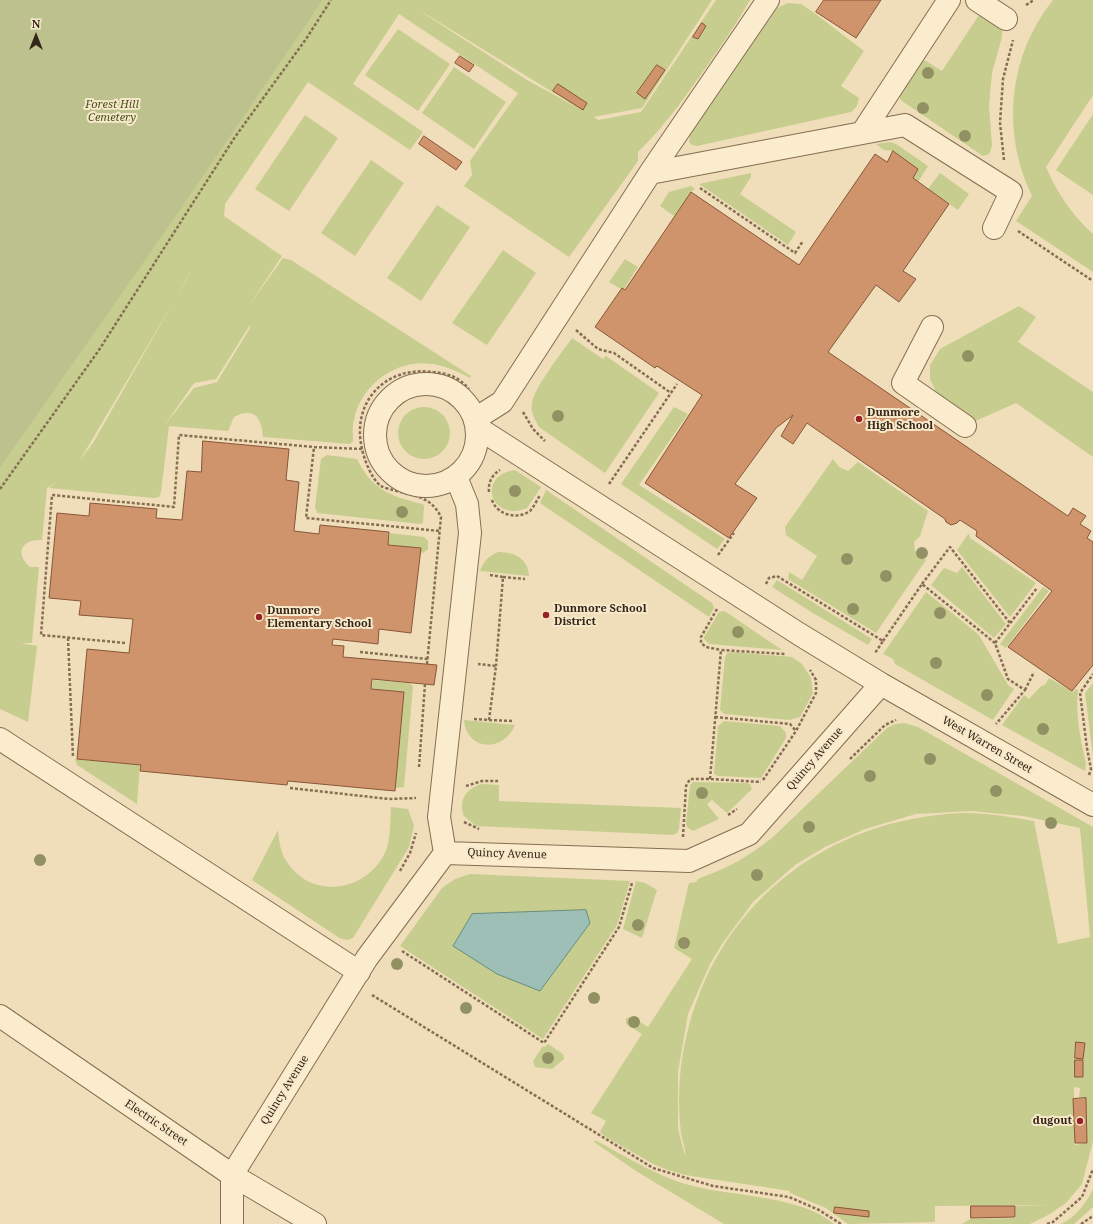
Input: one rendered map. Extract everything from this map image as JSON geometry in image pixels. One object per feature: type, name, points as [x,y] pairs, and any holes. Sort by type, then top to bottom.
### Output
[{"type":"street","points":[[476,424],[502,402],[650,172],[768,0]]},
{"type":"street","points":[[862,133],[949,0]]},
{"type":"street","points":[[977,0],[1006,19]]},
{"type":"street","points":[[650,172],[905,125],[1011,192],[1003,228]]},
{"type":"street","points":[[932,327],[902,383],[965,426]]},
{"type":"street","points":[[430,383],[447,388],[462,397],[473,412],[478,442],[474,455],[466,467],[456,477],[440,484],[422,486],[405,481],[390,471],[380,457],[375,440],[376,422],[384,406],[396,393],[412,385],[430,383]]},
{"type":"street","name":"West Warren Street","points":[[476,424],[799,634],[881,684],[1093,805]]},
{"type":"street","points":[[445,853],[439,817],[470,533],[467,504],[456,477]]},
{"type":"street","name":"Quincy Avenue","points":[[232,1175],[363,982],[367,958],[445,853],[689,861],[748,834],[881,684]]},
{"type":"street","points":[[0,739],[363,982]]},
{"type":"street","name":"Electric Street","points":[[0,1016],[232,1175],[315,1224]]},
{"type":"street","points":[[232,1175],[232,1224]]},
{"type":"path","points":[[0,489],[99,350],[235,137],[306,39],[331,0]]},
{"type":"path","points":[[1006,19],[1016,32],[1003,79],[1000,123],[1004,164],[1011,192]]},
{"type":"path","points":[[696,185],[795,253],[803,241]]},
{"type":"path","points":[[1003,228],[1093,281]]},
{"type":"path","points":[[572,327],[598,349],[614,353],[671,393]]},
{"type":"path","points":[[427,664],[441,517],[437,510],[425,498],[381,486],[369,469],[362,449],[359,426],[366,404],[380,385],[398,374],[419,370],[441,373],[461,380],[469,389]]},
{"type":"path","points":[[610,484],[677,384]]},
{"type":"path","points":[[522,410],[533,429],[550,444]]},
{"type":"path","points":[[125,643],[41,636],[52,495],[174,506],[179,435],[314,447],[362,449]]},
{"type":"path","points":[[314,447],[306,518],[440,531]]},
{"type":"path","points":[[504,468],[491,478],[488,485],[493,505],[503,513],[509,515],[526,514],[531,509],[542,490]]},
{"type":"path","points":[[603,479],[616,488]]},
{"type":"path","points":[[718,555],[734,533]]},
{"type":"path","points":[[874,654],[922,584],[950,547],[1010,623]]},
{"type":"path","points":[[711,551],[723,559]]},
{"type":"path","points":[[488,575],[526,579]]},
{"type":"path","points":[[764,588],[769,578],[778,576],[883,641]]},
{"type":"path","points":[[496,666],[503,577]]},
{"type":"path","points":[[922,584],[995,643],[1008,679],[1025,690]]},
{"type":"path","points":[[995,643],[1037,588]]},
{"type":"path","points":[[720,605],[701,637],[701,642],[706,648],[791,654]]},
{"type":"path","points":[[68,638],[73,759]]},
{"type":"path","points":[[710,778],[722,650]]},
{"type":"path","points":[[757,788],[796,731],[816,692],[816,680],[809,668]]},
{"type":"path","points":[[995,726],[1025,690],[1034,672]]},
{"type":"path","points":[[1088,778],[1091,769],[1080,693],[1093,674]]},
{"type":"path","points":[[418,775],[425,684]]},
{"type":"path","points":[[715,716],[790,724],[796,731]]},
{"type":"path","points":[[489,720],[512,722]]},
{"type":"path","points":[[683,838],[686,786],[690,779],[710,778],[761,782]]},
{"type":"path","points":[[463,792],[467,785],[482,781],[498,781]]},
{"type":"path","points":[[290,788],[389,799],[416,798]]},
{"type":"path","points":[[417,790],[417,804]]},
{"type":"path","points":[[726,817],[742,804]]},
{"type":"path","points":[[462,819],[465,824],[480,830]]},
{"type":"path","points":[[399,873],[410,853],[417,830]]},
{"type":"path","points":[[676,838],[690,836]]},
{"type":"path","points":[[402,950],[544,1043],[619,927],[633,876]]},
{"type":"path","points":[[363,982],[653,1168],[713,1186],[789,1197],[818,1210],[841,1224]]},
{"type":"path","points":[[1047,1224],[1053,1222],[1082,1197],[1093,1169]]},
{"type":"path","points":[[1081,1224],[1093,1216]]},
{"type":"green space","name":"Forest Hill Cemetery","points":[[0,0],[323,0],[166,230],[0,468]]},
{"type":"green space","points":[[323,0],[712,0],[642,108],[594,117],[598,120],[641,112],[716,0],[750,0],[724,42],[683,100],[666,122],[638,152],[638,161],[569,257],[464,186],[472,175],[470,161],[518,93],[399,14],[353,84],[423,132],[410,150],[308,82],[225,204],[224,216],[282,256],[248,307],[283,258],[291,260],[471,376],[470,378],[443,366],[420,363],[406,365],[383,376],[364,395],[358,407],[354,420],[353,441],[350,444],[263,437],[261,424],[255,415],[251,413],[241,414],[234,417],[228,431],[169,426],[161,492],[159,497],[153,498],[49,488],[56,482],[47,488],[42,540],[35,540],[25,544],[21,552],[25,562],[30,567],[39,567],[32,643],[21,643],[37,646],[28,722],[0,709],[0,468]],"holes":[[[423,13],[580,109],[527,80]],[[174,301],[93,443],[80,460]],[[250,325],[250,328],[217,382],[194,388],[164,426],[194,383],[216,379]]]},
{"type":"green space","points":[[1053,0],[1093,0],[1093,95],[1046,167],[1055,186],[1066,203],[1078,219],[1093,234],[1093,272],[1016,221],[1032,196],[1022,172],[1016,146],[1013,121],[1014,95],[1018,70],[1026,45],[1038,22]]},
{"type":"green space","points":[[788,3],[801,4],[864,51],[841,86],[859,98],[857,106],[851,112],[697,146],[692,145],[689,142],[690,134],[777,8]]},
{"type":"green space","points":[[979,15],[1002,30],[1002,37],[992,73],[989,106],[992,146],[989,154],[983,156],[902,101],[898,96],[921,61],[926,61],[942,71]]},
{"type":"green space","points":[[398,29],[450,64],[418,111],[365,75]]},
{"type":"green space","points":[[454,67],[506,102],[474,149],[422,113]]},
{"type":"green space","points":[[1093,114],[1093,195],[1056,170]]},
{"type":"green space","points":[[305,115],[338,138],[289,211],[255,189]]},
{"type":"green space","points":[[890,142],[896,144],[928,166],[918,182],[913,178],[918,169],[893,151],[884,150],[876,144]]},
{"type":"green space","points":[[371,160],[404,183],[355,256],[321,233]]},
{"type":"green space","points":[[751,173],[751,177],[740,194],[796,232],[788,245],[699,184]]},
{"type":"green space","points":[[940,173],[969,194],[958,210],[928,189]]},
{"type":"green space","points":[[691,186],[695,189],[691,192],[674,216],[660,206],[669,192]]},
{"type":"green space","points":[[437,205],[470,227],[421,301],[387,278]]},
{"type":"green space","points":[[503,250],[536,273],[487,345],[452,323]]},
{"type":"green space","points":[[625,259],[638,267],[624,289],[619,288],[609,282]]},
{"type":"green space","points":[[1019,306],[1036,317],[1018,342],[1093,392],[1093,457],[1016,403],[973,422],[936,392],[930,379],[930,365],[940,349]]},
{"type":"green space","points":[[572,338],[603,359],[606,356],[659,393],[605,473],[539,427],[532,412],[532,403],[538,388]]},
{"type":"green space","points":[[419,407],[429,407],[443,414],[450,428],[450,438],[443,452],[429,459],[419,459],[409,455],[402,448],[398,438],[398,428],[402,418],[409,411]]},
{"type":"green space","points":[[674,407],[688,414],[639,485],[725,539],[717,549],[621,484]]},
{"type":"green space","points":[[327,455],[357,459],[369,478],[383,490],[392,495],[423,504],[423,523],[420,524],[317,513],[315,507],[321,459]]},
{"type":"green space","points":[[833,459],[839,467],[848,471],[858,462],[928,511],[920,536],[914,542],[915,551],[926,560],[876,633],[788,579],[789,572],[802,580],[817,556],[786,535],[785,527]]},
{"type":"green space","points":[[515,470],[541,487],[527,508],[515,511],[504,509],[497,504],[493,496],[492,488],[495,480],[503,474]]},
{"type":"green space","points":[[546,490],[712,603],[714,608],[709,617],[540,503]]},
{"type":"green space","points":[[390,533],[424,537],[428,541],[428,549],[423,553],[420,552],[420,548],[388,545]]},
{"type":"green space","points":[[969,533],[970,538],[1036,583],[1010,617],[957,550]]},
{"type":"green space","points":[[498,552],[509,553],[523,560],[529,576],[480,571],[487,559]]},
{"type":"green space","points":[[962,567],[1006,624],[994,638],[931,585],[944,568],[957,573]]},
{"type":"green space","points":[[777,580],[872,639],[868,645],[772,587]]},
{"type":"green space","points":[[1043,587],[1049,591],[1006,648],[1000,644]]},
{"type":"green space","points":[[926,592],[979,635],[1008,685],[1014,689],[993,720],[895,664],[893,659],[883,654]]},
{"type":"green space","points":[[724,611],[782,650],[709,644],[704,637],[719,612]]},
{"type":"green space","points":[[732,652],[792,657],[802,664],[811,678],[813,693],[800,717],[790,720],[724,714],[720,710],[725,657],[727,653]]},
{"type":"green space","points":[[1049,678],[1073,692],[1076,689],[1078,690],[1077,709],[1080,737],[1086,764],[1085,771],[1002,725],[1024,695],[1029,699],[1041,686],[1045,685]]},
{"type":"green space","points":[[373,680],[409,683],[413,686],[404,787],[395,788],[404,692],[372,689]]},
{"type":"green space","points":[[1093,683],[1093,756],[1085,693]]},
{"type":"green space","points":[[464,720],[515,725],[509,734],[502,740],[494,744],[486,745],[478,743],[472,738],[467,730]]},
{"type":"green space","points":[[724,721],[780,726],[786,733],[786,738],[761,778],[718,776],[714,774],[718,726]]},
{"type":"green space","points":[[904,723],[918,727],[1093,827],[1093,1141],[1082,1184],[1066,1203],[1048,1215],[1030,1224],[962,1224],[970,1219],[1016,1218],[1016,1206],[1050,1205],[935,1206],[935,1222],[848,1224],[826,1208],[790,1193],[790,1191],[685,1175],[653,1164],[606,1137],[600,1132],[606,1121],[591,1113],[642,1034],[626,1024],[626,1018],[632,1017],[648,1027],[692,959],[674,948],[689,883],[696,882],[698,879],[737,861],[773,837],[887,728],[895,724]],"holes":[[[971,811],[1023,816],[1080,828],[1090,937],[1058,944],[1034,821],[1001,816],[958,813],[900,821],[857,835],[816,855],[780,881],[749,912],[722,948],[702,989],[687,1034],[681,1071],[679,1108],[685,1156],[678,1129],[678,1072],[688,1014],[710,964],[722,944],[753,902],[795,865],[825,847],[865,829],[916,814]],[[1074,1087],[1080,1088],[1079,1098],[1086,1098],[1087,1143],[1075,1145],[1075,1156]]]},
{"type":"green space","points":[[75,759],[140,765],[137,804],[77,765]]},
{"type":"green space","points":[[693,782],[747,783],[750,784],[752,789],[727,813],[712,800],[707,804],[719,819],[693,831],[687,827],[686,823],[690,785]]},
{"type":"green space","points":[[481,784],[499,785],[499,801],[681,808],[679,829],[677,833],[673,835],[476,826],[464,816],[462,805],[467,792]]},
{"type":"green space","points":[[391,807],[408,809],[414,826],[409,847],[353,938],[348,940],[341,939],[252,880],[278,830],[284,857],[294,871],[306,880],[320,885],[334,887],[348,884],[362,878],[374,868],[384,855],[390,832]]},
{"type":"green space","points":[[470,874],[630,881],[617,925],[543,1039],[400,946],[442,888],[455,879]]},
{"type":"green space","points":[[636,881],[645,883],[657,890],[642,938],[623,929]]},
{"type":"green space","points":[[548,1044],[563,1054],[564,1059],[552,1069],[535,1067],[533,1061],[543,1046],[545,1047]]},
{"type":"green space","points":[[595,1140],[644,1167],[670,1179],[697,1187],[787,1203],[820,1215],[834,1224],[724,1224],[636,1171],[594,1142]]},
{"type":"green space","points":[[1093,1189],[1093,1207],[1074,1224],[1061,1224],[1071,1218],[1080,1209]]},
{"type":"water","points":[[586,910],[590,923],[540,991],[497,974],[453,946],[472,914]]},
{"type":"building","points":[[824,0],[881,0],[856,38],[816,12]]},
{"type":"building","points":[[702,23],[706,26],[698,39],[693,37]]},
{"type":"building","points":[[460,56],[474,65],[469,72],[455,63]]},
{"type":"building","points":[[657,65],[665,70],[645,99],[637,93]]},
{"type":"building","points":[[558,84],[587,103],[583,110],[553,91]]},
{"type":"building","points":[[424,136],[462,162],[456,170],[419,144]]},
{"type":"building","name":"Dunmore High School","points":[[893,151],[918,169],[913,178],[949,204],[903,271],[916,279],[899,302],[876,285],[828,352],[1068,516],[1073,508],[1086,516],[1080,524],[1091,531],[1087,538],[1093,542],[1093,665],[1072,691],[1008,647],[1052,591],[976,536],[977,531],[960,520],[951,525],[946,522],[945,519],[807,423],[793,444],[781,436],[793,415],[776,428],[735,484],[757,498],[729,538],[645,483],[702,395],[657,366],[655,368],[595,327],[622,288],[625,290],[691,192],[799,265],[875,154],[887,162]]},
{"type":"building","name":"Dunmore Elementary School","points":[[203,441],[289,449],[286,480],[299,482],[294,531],[319,534],[320,525],[389,532],[388,545],[421,548],[411,633],[379,629],[378,644],[333,639],[332,645],[344,646],[343,657],[437,665],[434,685],[372,679],[371,689],[404,692],[395,791],[288,781],[287,785],[140,771],[141,765],[77,759],[87,649],[129,653],[133,619],[79,615],[81,601],[49,598],[57,513],[89,516],[90,503],[157,509],[156,518],[182,520],[187,471],[201,472]]},
{"type":"building","points":[[1076,1042],[1085,1043],[1083,1059],[1075,1058]]},
{"type":"building","points":[[1075,1060],[1083,1060],[1083,1077],[1075,1077]]},
{"type":"building","name":"dugout","points":[[1086,1098],[1087,1143],[1075,1143],[1073,1099]]},
{"type":"building","points":[[971,1206],[1015,1206],[1015,1217],[971,1218]]},
{"type":"building","points":[[835,1207],[869,1211],[869,1217],[834,1213]]},
{"type":"place","name":"Dunmore High School","points":[[859,419]]},
{"type":"place","name":"Dunmore School District","points":[[546,615]]},
{"type":"place","name":"Dunmore Elementary School","points":[[259,617]]},
{"type":"place","name":"dugout","points":[[1080,1121]]}]
